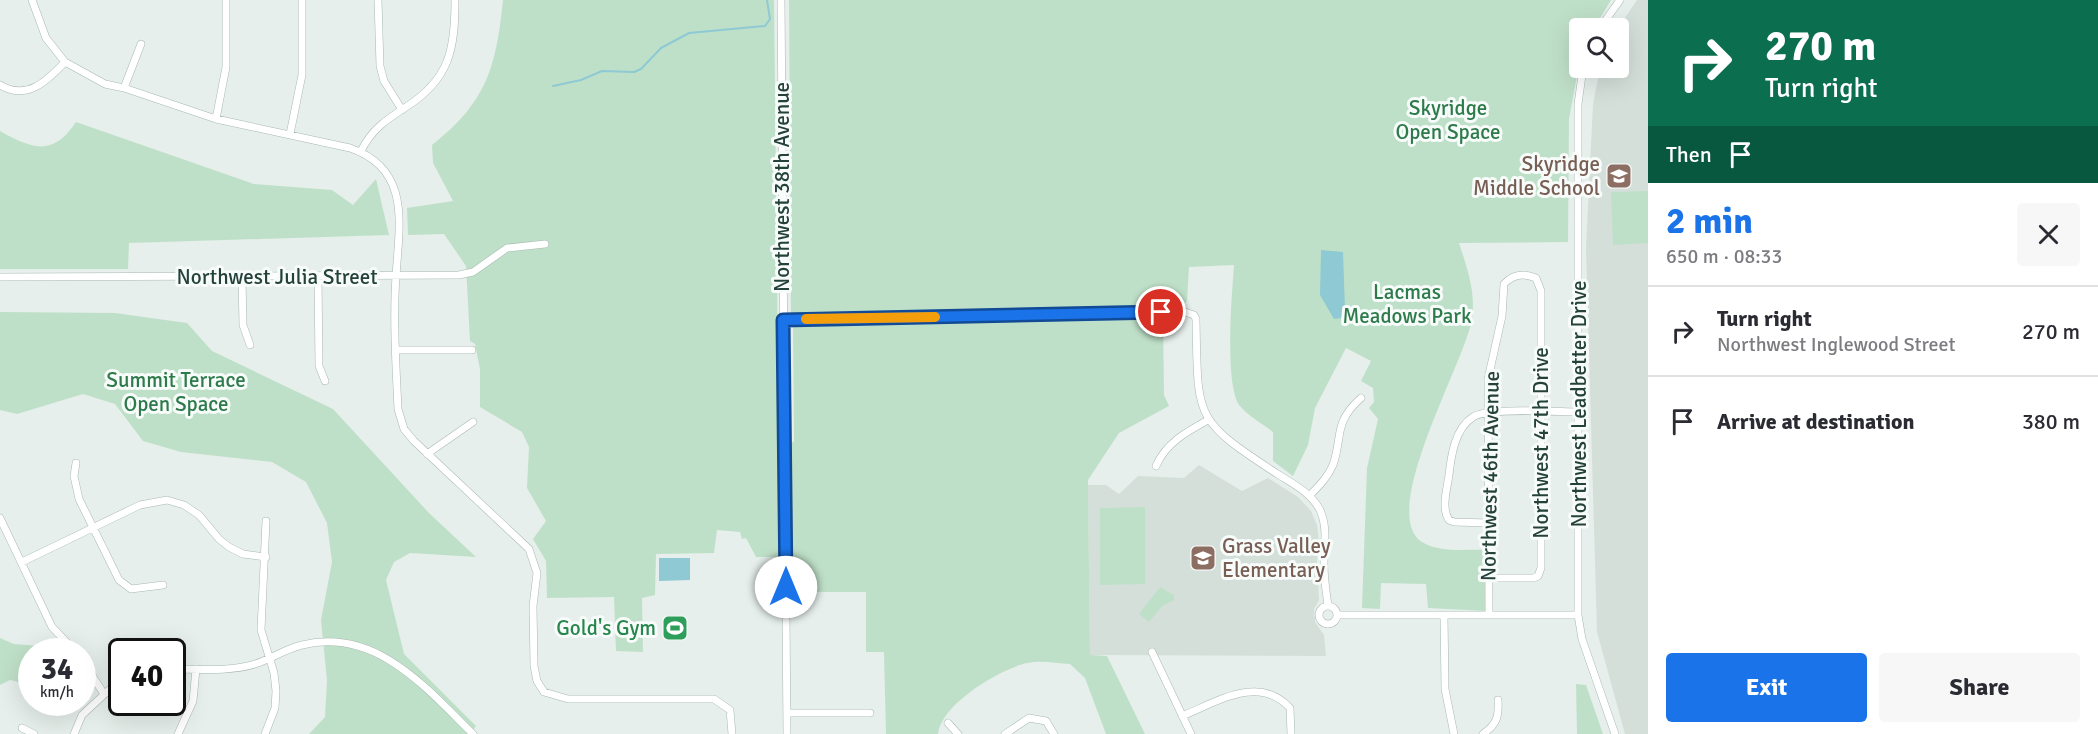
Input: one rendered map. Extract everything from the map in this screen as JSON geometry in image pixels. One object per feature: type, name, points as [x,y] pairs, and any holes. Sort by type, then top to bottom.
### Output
[{"type":"street","points":[[32,0],[46,38],[65,63],[105,84],[124,88],[216,119],[361,152],[376,162],[389,178],[399,203],[401,234],[396,276],[396,351],[398,409],[404,429],[427,454],[520,538],[535,560],[538,587],[534,606],[534,666],[537,681],[544,692],[568,699],[714,699],[726,705],[732,717],[732,734]]},
{"type":"street","points":[[216,119],[226,67],[226,0]]},
{"type":"street","points":[[290,134],[302,75],[302,0]]},
{"type":"street","points":[[378,0],[380,66],[384,81],[402,110]]},
{"type":"street","points":[[361,152],[378,125],[432,88],[444,70],[452,51],[455,0]]},
{"type":"street","name":"Northwest 38th Avenue","points":[[782,0],[787,734]]},
{"type":"street","points":[[1607,18],[1620,0]]},
{"type":"street","points":[[124,88],[141,45]]},
{"type":"street","points":[[0,85],[15,91],[26,91],[48,80],[65,63]]},
{"type":"street","name":"Northwest Leadbetter Drive","points":[[1582,78],[1578,104],[1578,615],[1582,639],[1615,734]]},
{"type":"street","name":"Northwest Julia Street","points":[[0,277],[459,275],[473,272],[507,248],[545,244]]},
{"type":"street","name":"Northwest 47th Drive","points":[[1489,579],[1538,576],[1541,568],[1541,291],[1536,278],[1519,275]]},
{"type":"street","name":"Northwest 46th Avenue","points":[[1489,615],[1488,379],[1502,316],[1504,284],[1509,278],[1519,275]]},
{"type":"street","points":[[242,277],[243,325],[250,345]]},
{"type":"street","points":[[318,277],[319,366],[325,381]]},
{"type":"street","points":[[783,320],[1182,311],[1194,315],[1197,387],[1208,420],[1231,444],[1310,495],[1325,524],[1324,566],[1328,605]]},
{"type":"street","points":[[396,351],[471,350]]},
{"type":"street","points":[[1310,495],[1329,473],[1335,455],[1339,427],[1351,407],[1360,398]]},
{"type":"street","points":[[1488,523],[1454,522],[1449,520],[1445,509],[1454,444],[1472,417],[1488,412],[1578,412]]},
{"type":"street","points":[[1156,466],[1162,453],[1184,433],[1208,420]]},
{"type":"street","points":[[427,454],[473,422]]},
{"type":"street","points":[[76,463],[76,490],[123,584],[131,589],[163,585]]},
{"type":"street","points":[[22,562],[140,505],[167,500],[184,505],[199,515],[219,539],[229,547],[243,554],[266,557]]},
{"type":"street","points":[[0,518],[52,627],[63,638]]},
{"type":"street","points":[[264,734],[275,708],[276,692],[274,673],[261,630],[266,521]]},
{"type":"street","points":[[1328,605],[1333,607],[1338,615]]},
{"type":"street","points":[[1328,605],[1319,612],[1321,621],[1332,623],[1338,615]]},
{"type":"street","points":[[1338,615],[1578,615]]},
{"type":"street","points":[[1444,615],[1447,710],[1454,734]]},
{"type":"street","points":[[186,669],[229,668],[269,659],[302,645],[323,642],[367,648],[407,671],[473,734]]},
{"type":"street","points":[[1152,652],[1191,734]]},
{"type":"street","points":[[178,734],[193,701],[196,669]]},
{"type":"street","points":[[96,681],[104,693]]},
{"type":"street","points":[[74,734],[82,715],[108,690]]},
{"type":"street","points":[[1182,716],[1232,695],[1259,690],[1272,693],[1290,708],[1291,734]]},
{"type":"street","points":[[1483,734],[1492,728],[1499,717],[1498,700]]},
{"type":"street","points":[[787,713],[870,713]]},
{"type":"street","points":[[1005,734],[1029,718],[1046,721],[1054,734]]},
{"type":"street","points":[[948,723],[958,734]]},
{"type":"street","points":[[22,728],[34,734]]},
{"type":"shaded area","points":[[1637,0],[1648,0],[1648,734],[1625,734],[1597,632],[1586,248],[1593,104],[1598,78],[1629,78],[1629,18],[1625,18]]},
{"type":"shaded area","name":"Grass Valley Elementary","points":[[1199,465],[1242,491],[1268,478],[1298,497],[1311,511],[1317,525],[1319,541],[1317,563],[1319,600],[1314,609],[1315,622],[1324,635],[1326,656],[1090,655],[1088,485],[1106,485],[1119,494],[1138,476],[1184,478]]},
{"type":"green space","points":[[503,0],[774,0],[780,557],[756,557],[746,538],[742,539],[740,532],[717,530],[714,553],[656,554],[655,595],[642,598],[643,652],[616,651],[614,597],[547,598],[546,561],[533,539],[546,521],[527,488],[529,447],[522,432],[480,407],[480,369],[475,344],[470,341],[466,266],[444,234],[408,235],[407,208],[453,201],[433,163],[432,145],[465,114],[486,82],[497,45]]},
{"type":"green space","points":[[789,0],[1611,0],[1600,18],[1569,18],[1569,78],[1576,78],[1569,119],[1568,242],[1459,243],[1472,290],[1472,319],[1416,470],[1410,501],[1411,526],[1422,542],[1436,548],[1485,550],[1486,611],[1428,608],[1426,584],[1381,583],[1380,609],[1362,608],[1367,468],[1378,419],[1369,408],[1374,402],[1373,388],[1361,381],[1371,361],[1346,348],[1315,408],[1308,445],[1293,476],[1273,461],[1273,432],[1243,410],[1235,395],[1230,338],[1234,265],[1189,267],[1187,301],[1182,307],[794,315],[791,313]]},
{"type":"green space","points":[[76,122],[254,184],[332,190],[353,205],[376,179],[389,235],[129,243],[128,269],[0,269],[0,131],[32,145],[50,145],[59,141]]},
{"type":"green space","points":[[1648,191],[1648,243],[1613,245],[1611,192]]},
{"type":"green space","name":"Summit Terrace Open Space","points":[[0,312],[115,313],[187,323],[212,351],[333,409],[429,513],[476,557],[410,553],[394,562],[386,580],[404,654],[476,726],[470,734],[309,734],[325,717],[327,680],[321,620],[332,562],[327,523],[306,482],[272,462],[181,452],[143,441],[115,404],[83,394],[17,414],[0,410]]},
{"type":"green space","points":[[1163,317],[1164,395],[1169,406],[1119,433],[1088,480],[1090,655],[1107,656],[1145,734],[1106,734],[1085,678],[1070,664],[1032,662],[1002,672],[973,690],[949,711],[938,734],[886,734],[884,652],[866,652],[866,592],[792,592],[790,442],[794,442],[793,327]]},
{"type":"green space","points":[[1145,507],[1145,584],[1100,585],[1100,508]]},
{"type":"green space","points":[[1160,587],[1174,595],[1174,600],[1162,606],[1149,622],[1139,614]]},
{"type":"green space","points":[[0,638],[18,644],[18,682],[10,680],[0,685]]},
{"type":"green space","points":[[1576,684],[1586,685],[1603,734],[1577,734]]},
{"type":"water","points":[[1321,250],[1343,252],[1345,309],[1341,318],[1334,319],[1320,295]]},
{"type":"water","points":[[659,558],[690,558],[690,580],[659,581]]},
{"type":"waterway","points":[[553,86],[581,80],[602,71],[634,72],[641,69],[661,48],[689,33],[765,26],[770,19],[767,0]]},
{"type":"slow traffic","points":[[806,319],[935,317]]},
{"type":"place","name":"Skyridge Middle School","points":[[1619,176]]},
{"type":"place","name":"Grass Valley Elementary","points":[[1203,558]]},
{"type":"place","name":"Gold's Gym","points":[[675,628]]},
{"type":"route","points":[[786,587],[783,320],[1161,312]]},
{"type":"park label","name":"Skyridge Open Space","points":[[1448,120]]},
{"type":"park label","name":"Lacmas Meadows Park","points":[[1407,304]]}]
